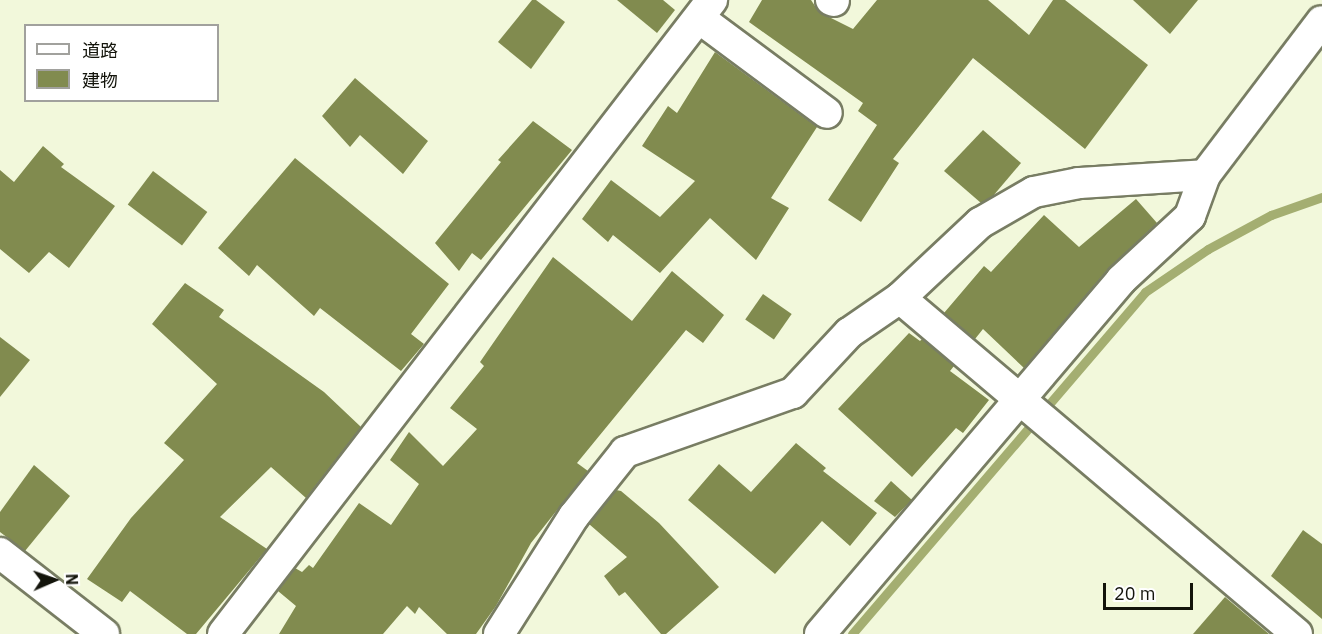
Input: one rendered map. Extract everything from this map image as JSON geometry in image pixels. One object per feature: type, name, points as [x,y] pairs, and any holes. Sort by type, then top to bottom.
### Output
[{"type":"street","points":[[223,634],[705,9],[827,113]]},
{"type":"street","points":[[820,634],[1034,410],[1121,280],[1190,216],[1205,175],[1322,21]]},
{"type":"street","points":[[499,634],[574,516],[625,452],[794,393],[849,333],[900,298],[980,222],[1034,192],[1079,183],[1205,175]]},
{"type":"street","points":[[900,298],[1297,634]]},
{"type":"street","points":[[0,553],[104,634]]},
{"type":"building","points":[[532,0],[536,0],[565,22],[531,69],[498,42]]},
{"type":"building","points":[[617,0],[663,0],[675,10],[657,33]]},
{"type":"building","points":[[762,0],[811,0],[819,12],[853,29],[877,0],[988,0],[1029,35],[1053,0],[1065,0],[1148,65],[1085,149],[973,58],[893,159],[899,163],[861,222],[828,200],[877,125],[858,111],[863,103],[749,22]]},
{"type":"building","points":[[1133,0],[1198,0],[1170,34]]},
{"type":"building","points":[[715,52],[817,127],[771,198],[789,208],[756,260],[710,218],[660,273],[613,235],[608,242],[582,219],[611,180],[660,217],[695,181],[642,146],[668,106],[677,113]]},
{"type":"building","points":[[355,78],[428,141],[403,174],[360,135],[350,147],[322,116]]},
{"type":"building","points":[[533,121],[572,150],[481,260],[472,253],[459,271],[435,243],[501,162],[498,160]]},
{"type":"building","points":[[983,130],[1021,163],[993,196],[981,203],[944,171]]},
{"type":"building","points":[[43,146],[64,164],[61,167],[115,206],[69,268],[49,252],[29,273],[0,249],[0,170],[14,182]]},
{"type":"building","points":[[295,158],[449,284],[411,334],[424,344],[401,371],[320,308],[314,316],[257,265],[249,276],[218,248]]},
{"type":"building","points":[[153,171],[207,212],[182,245],[128,205]]},
{"type":"building","points":[[1136,199],[1157,223],[1108,269],[1024,368],[983,329],[975,339],[944,313],[984,266],[991,272],[1044,215],[1079,247]]},
{"type":"building","points":[[553,257],[632,321],[672,271],[724,315],[703,343],[686,330],[577,463],[588,471],[531,543],[496,606],[476,634],[447,634],[419,607],[415,614],[407,606],[383,634],[279,634],[296,606],[278,591],[295,568],[302,572],[309,565],[313,568],[359,503],[391,525],[419,484],[390,460],[409,432],[443,466],[477,429],[450,408],[484,366],[480,362]]},
{"type":"building","points":[[185,283],[224,310],[219,317],[324,392],[361,427],[306,498],[271,467],[220,517],[267,549],[196,634],[187,634],[130,591],[122,602],[87,579],[131,518],[184,460],[164,443],[217,384],[152,324]]},
{"type":"building","points":[[763,294],[792,314],[774,339],[745,319]]},
{"type":"building","points":[[909,333],[920,341],[922,339],[954,366],[950,371],[989,400],[963,433],[956,428],[912,477],[838,409]]},
{"type":"building","points":[[0,337],[30,360],[0,397]]},
{"type":"building","points":[[796,443],[826,468],[823,471],[877,513],[850,546],[822,521],[775,574],[688,500],[719,464],[751,492]]},
{"type":"building","points":[[34,465],[70,496],[25,551],[0,532],[0,512]]},
{"type":"building","points":[[891,481],[912,500],[895,517],[874,501]]},
{"type":"building","points":[[616,490],[621,491],[659,523],[719,587],[666,634],[661,634],[625,592],[619,596],[604,576],[627,557],[589,524]]},
{"type":"building","points":[[1303,530],[1322,544],[1322,619],[1271,576]]},
{"type":"building","points":[[1225,597],[1269,634],[1193,634]]},
{"type":"waterway","points":[[852,634],[1145,292],[1208,249],[1271,215],[1322,197]]}]
